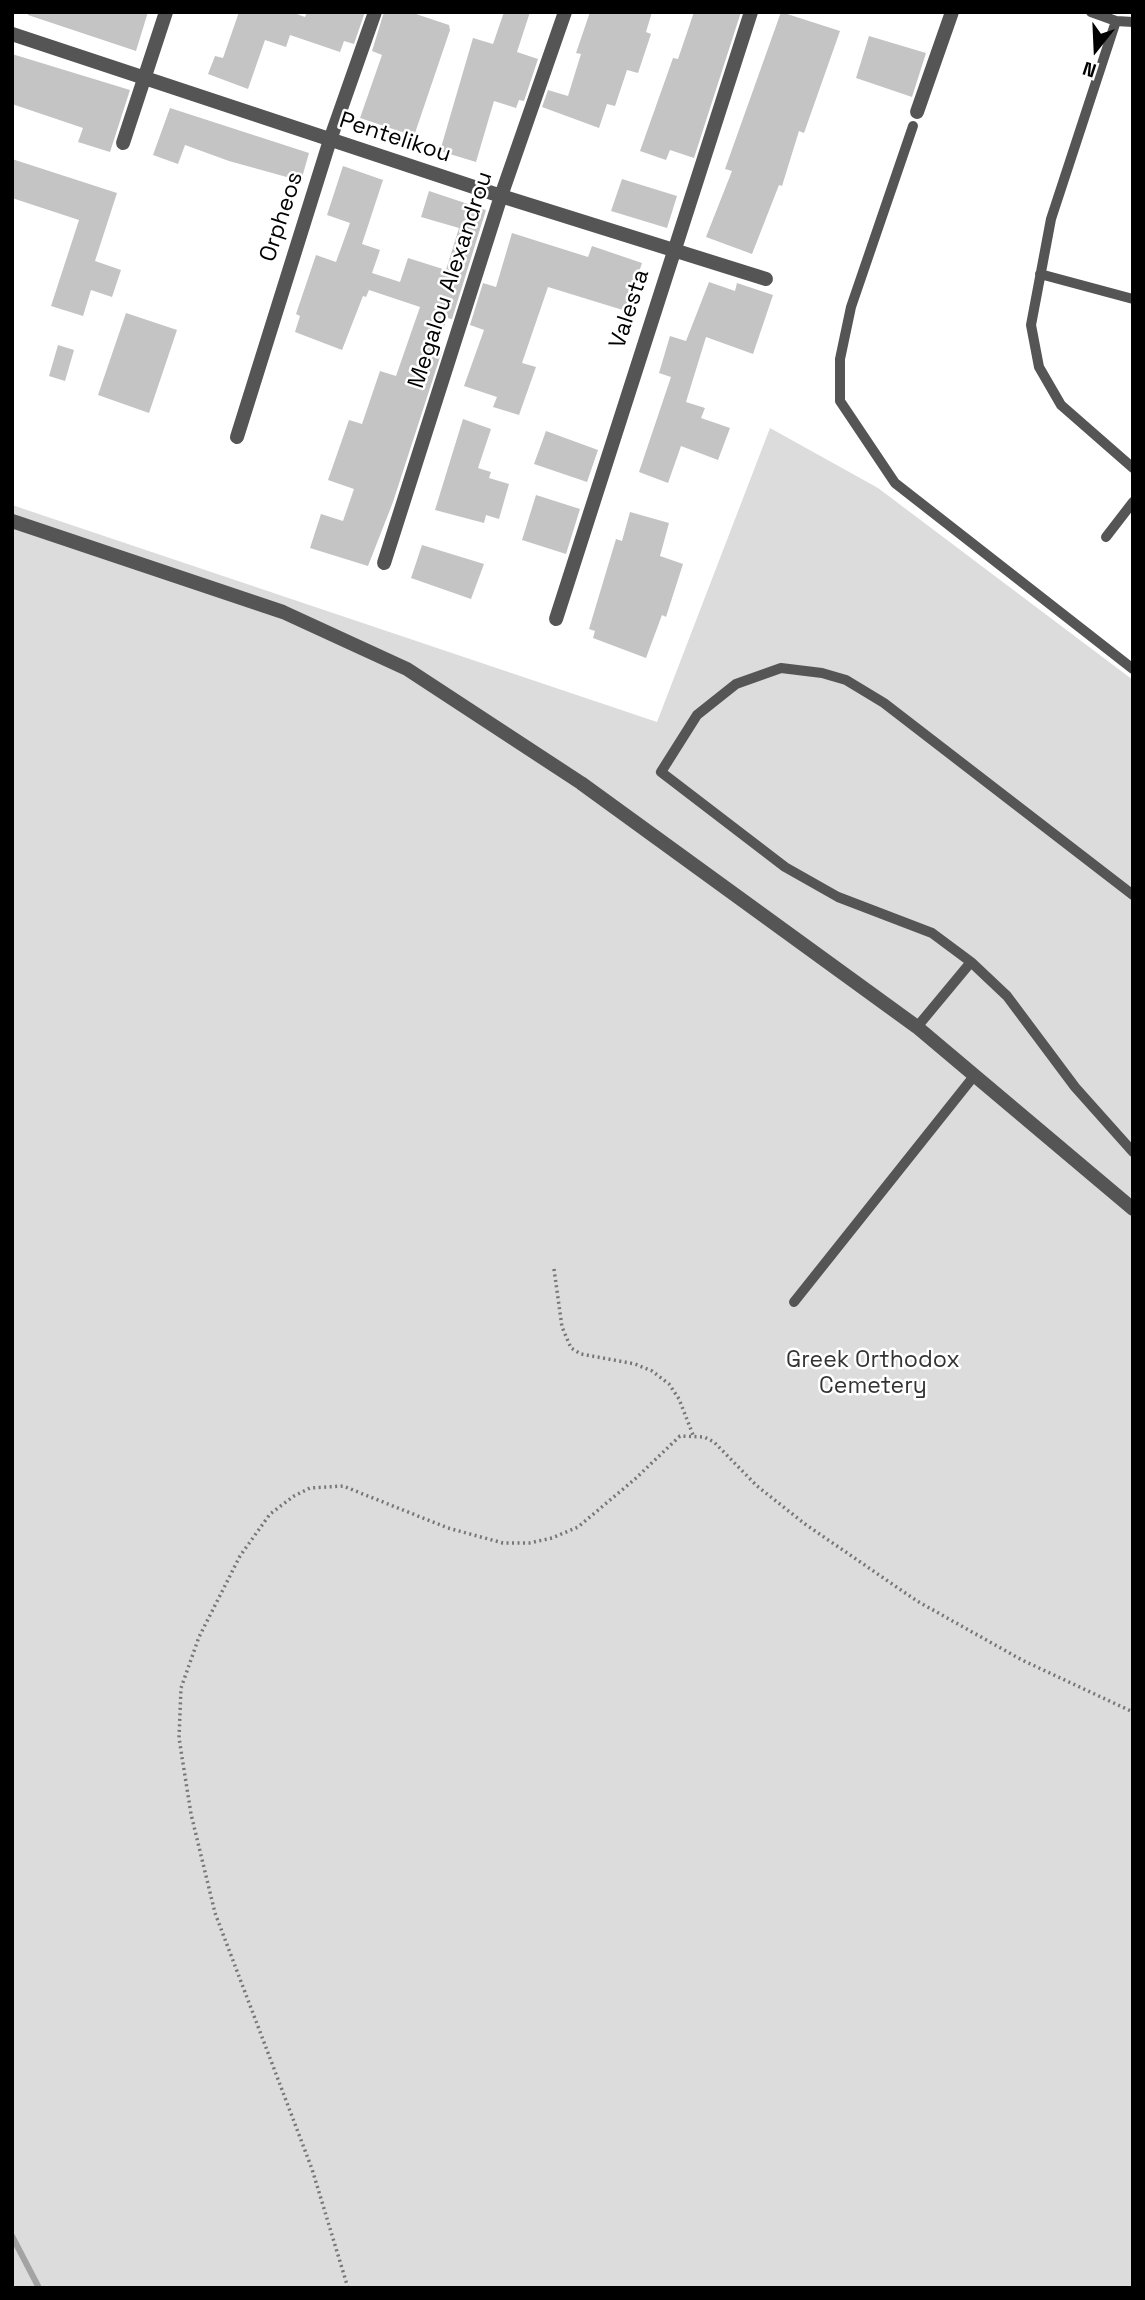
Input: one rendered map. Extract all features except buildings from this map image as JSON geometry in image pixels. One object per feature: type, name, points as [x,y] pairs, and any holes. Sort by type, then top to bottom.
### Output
[{"type":"street","points":[[123,142],[166,12]]},
{"type":"street","name":"Orpheos","points":[[237,437],[330,140],[375,12]]},
{"type":"street","name":"Megalou Alexandrou","points":[[384,563],[501,196],[565,12]]},
{"type":"street","name":"Valesta","points":[[556,619],[751,12]]},
{"type":"street","points":[[915,119],[953,12]]},
{"type":"street","name":"Pentelikou","points":[[12,34],[501,196],[766,279]]},
{"type":"street","points":[[12,521],[283,612],[407,668],[580,783],[917,1027],[1133,1209]]},
{"type":"lane","points":[[1091,12],[1116,21],[1133,22]]},
{"type":"lane","points":[[1116,21],[1051,219],[1031,325],[1040,367],[1061,405],[1133,468]]},
{"type":"lane","points":[[915,119],[851,307],[840,359],[840,401],[895,483],[1133,668]]},
{"type":"lane","points":[[1040,274],[1133,299]]},
{"type":"lane","points":[[1106,537],[1133,502]]},
{"type":"lane","points":[[1133,895],[884,703],[846,680],[781,668],[736,684],[697,715],[661,772],[785,867],[838,897],[932,933],[971,962],[1007,996],[1075,1087],[1133,1152]]},
{"type":"lane","points":[[917,1027],[971,962]]},
{"type":"lane","points":[[794,1301],[974,1076]]},
{"type":"path","points":[[554,1269],[562,1327],[571,1348],[581,1354],[635,1364],[652,1371],[669,1384],[679,1399],[693,1435]]},
{"type":"path","points":[[348,2288],[313,2169],[215,1913],[191,1814],[178,1710],[181,1688],[199,1637],[240,1556],[270,1514],[310,1488],[343,1486],[448,1528],[503,1543],[529,1543],[552,1538],[578,1527],[635,1479],[680,1436],[693,1435],[714,1442],[757,1486],[805,1524],[917,1601],[1032,1666],[1133,1712]]},
{"type":"green space","name":"Greek Orthodox Cemetery","points":[[770,428],[878,488],[1133,680],[1133,2288],[12,2288],[12,505],[657,722]]},
{"type":"waterway","points":[[12,2236],[39,2288]]}]
